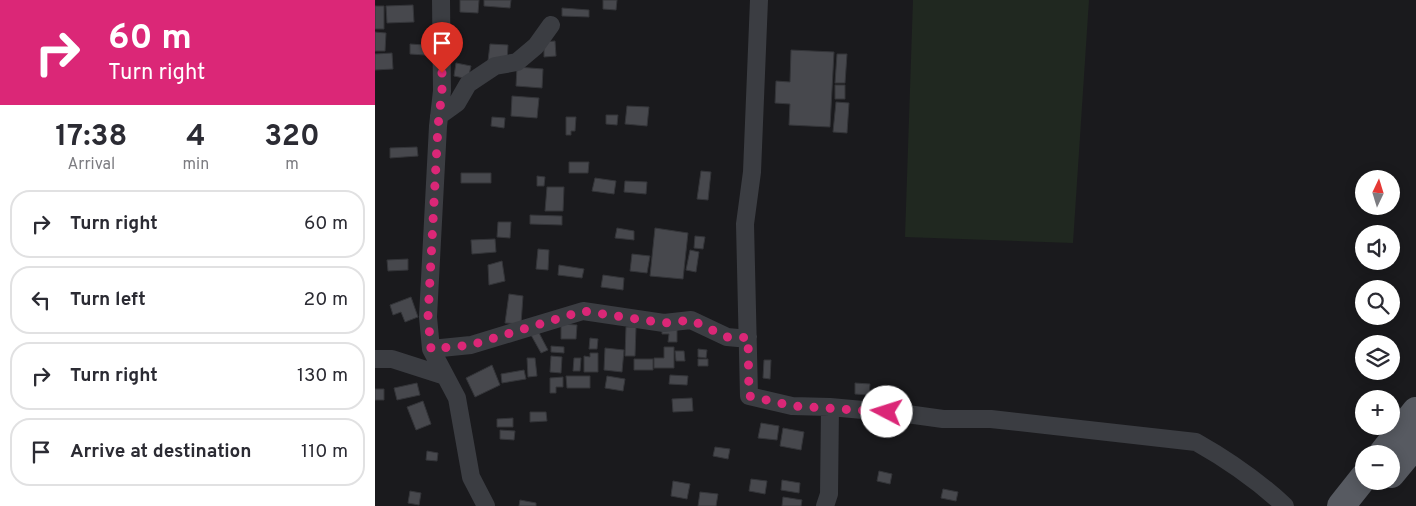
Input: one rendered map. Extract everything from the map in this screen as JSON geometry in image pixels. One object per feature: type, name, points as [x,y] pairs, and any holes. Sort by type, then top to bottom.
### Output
[{"type":"main road","points":[[1389,445],[1416,411]]},
{"type":"main road","points":[[1400,463],[1416,444]]},
{"type":"main road","points":[[1341,506],[1355,488]]},
{"type":"main road","points":[[1365,506],[1378,490]]},
{"type":"street","points":[[441,0],[442,91],[428,317],[431,349],[457,398],[471,477],[486,506]]},
{"type":"street","points":[[759,0],[752,172],[745,224],[749,396],[793,406],[829,407],[943,419],[999,420],[1196,442],[1229,462],[1267,489],[1285,506]]},
{"type":"street","points":[[439,116],[457,104],[468,84],[495,66],[517,62],[536,46],[551,25]]},
{"type":"street","points":[[431,349],[471,345],[583,311],[664,323],[691,320],[727,337],[748,337]]},
{"type":"street","points":[[375,359],[392,360],[445,376]]},
{"type":"street","points":[[825,506],[829,494],[829,407]]},
{"type":"shaded area","points":[[913,0],[1089,0],[1073,243],[905,237]]},
{"type":"building","points":[[460,0],[479,0],[478,13],[460,12]]},
{"type":"building","points":[[484,0],[511,0],[510,8],[484,6]]},
{"type":"building","points":[[603,0],[617,0],[616,10],[603,9]]},
{"type":"building","points":[[413,5],[414,22],[387,23],[386,6]]},
{"type":"building","points":[[375,6],[384,6],[384,29],[375,29]]},
{"type":"building","points":[[562,8],[589,10],[589,17],[562,16]]},
{"type":"building","points":[[375,32],[386,33],[385,51],[375,51]]},
{"type":"building","points":[[555,41],[556,56],[544,57],[544,42]]},
{"type":"building","points":[[410,44],[425,45],[425,55],[410,54]]},
{"type":"building","points":[[490,44],[508,45],[507,63],[488,61]]},
{"type":"building","points":[[791,50],[834,52],[830,127],[789,125],[790,104],[775,103],[776,81],[790,82]]},
{"type":"building","points":[[392,53],[393,69],[375,70],[375,54]]},
{"type":"building","points":[[837,54],[847,54],[845,83],[835,83]]},
{"type":"building","points":[[456,63],[471,66],[468,79],[454,76]]},
{"type":"building","points":[[517,67],[543,69],[542,88],[516,86]]},
{"type":"building","points":[[835,85],[845,85],[845,99],[835,99]]},
{"type":"building","points":[[512,96],[539,98],[537,118],[511,116]]},
{"type":"building","points":[[836,102],[849,103],[847,133],[833,132]]},
{"type":"building","points":[[627,106],[649,107],[647,126],[625,124]]},
{"type":"building","points":[[606,115],[618,115],[617,125],[606,124]]},
{"type":"building","points":[[492,117],[505,118],[504,128],[491,126]]},
{"type":"building","points":[[566,117],[576,117],[575,131],[571,131],[571,135],[566,135]]},
{"type":"building","points":[[417,147],[418,156],[390,158],[390,148]]},
{"type":"building","points":[[569,162],[589,162],[588,173],[569,173]]},
{"type":"building","points":[[701,171],[711,172],[708,200],[697,199]]},
{"type":"building","points":[[461,173],[491,173],[491,183],[461,183]]},
{"type":"building","points":[[537,176],[545,177],[544,186],[537,186]]},
{"type":"building","points":[[595,178],[616,181],[614,194],[592,191]]},
{"type":"building","points":[[625,181],[647,182],[646,194],[624,192]]},
{"type":"building","points":[[547,187],[564,187],[563,211],[545,211]]},
{"type":"building","points":[[530,215],[562,216],[562,225],[530,224]]},
{"type":"building","points":[[498,222],[511,222],[510,238],[497,237]]},
{"type":"building","points":[[617,228],[634,231],[634,240],[615,238]]},
{"type":"building","points":[[655,228],[688,233],[683,279],[650,276]]},
{"type":"building","points":[[695,236],[705,237],[703,249],[694,248]]},
{"type":"building","points":[[495,239],[496,252],[472,254],[471,240]]},
{"type":"building","points":[[538,249],[549,250],[548,270],[536,269]]},
{"type":"building","points":[[690,250],[699,252],[696,272],[686,270]]},
{"type":"building","points":[[632,254],[650,256],[647,273],[630,271]]},
{"type":"building","points":[[408,259],[408,270],[388,271],[387,260]]},
{"type":"building","points":[[502,261],[505,281],[489,285],[488,265]]},
{"type":"building","points":[[559,265],[584,269],[582,278],[558,275]]},
{"type":"building","points":[[603,275],[624,278],[623,290],[601,287]]},
{"type":"building","points":[[509,294],[523,296],[521,324],[505,323]]},
{"type":"building","points":[[411,297],[418,317],[405,322],[401,312],[393,315],[390,305]]},
{"type":"building","points":[[561,324],[577,325],[576,339],[561,339]]},
{"type":"building","points":[[626,327],[636,327],[635,356],[625,356]]},
{"type":"building","points":[[662,327],[677,328],[677,342],[668,342],[669,334],[662,334]]},
{"type":"building","points":[[538,331],[548,350],[541,353],[531,335]]},
{"type":"building","points":[[590,338],[598,339],[597,349],[589,349]]},
{"type":"building","points":[[551,346],[564,347],[564,353],[551,352]]},
{"type":"building","points":[[664,347],[674,347],[674,368],[654,368],[654,358],[664,358]]},
{"type":"building","points":[[605,348],[624,350],[622,372],[604,370]]},
{"type":"building","points":[[698,349],[707,350],[706,358],[698,357]]},
{"type":"building","points":[[675,351],[684,351],[685,361],[676,361]]},
{"type":"building","points":[[590,353],[598,353],[598,372],[584,372],[584,356],[590,357]]},
{"type":"building","points":[[551,356],[562,357],[561,373],[550,372]]},
{"type":"building","points":[[527,358],[535,358],[537,376],[528,377]]},
{"type":"building","points":[[574,358],[581,358],[580,371],[573,371]]},
{"type":"building","points":[[634,359],[653,359],[653,370],[634,370]]},
{"type":"building","points":[[698,359],[708,359],[708,366],[698,366]]},
{"type":"building","points":[[764,360],[771,360],[770,379],[763,378]]},
{"type":"building","points":[[492,365],[500,385],[475,397],[466,378]]},
{"type":"building","points":[[524,370],[526,379],[502,383],[501,374]]},
{"type":"building","points":[[670,375],[688,376],[687,385],[669,384]]},
{"type":"building","points":[[566,376],[590,376],[590,388],[567,388]]},
{"type":"building","points":[[607,376],[625,379],[623,391],[605,388]]},
{"type":"building","points":[[563,377],[563,387],[556,387],[556,393],[550,393],[550,378]]},
{"type":"building","points":[[417,383],[420,395],[397,400],[394,388]]},
{"type":"building","points":[[855,383],[870,384],[869,395],[855,394]]},
{"type":"building","points":[[375,389],[384,389],[384,400],[375,400]]},
{"type":"building","points":[[692,398],[693,411],[673,412],[672,399]]},
{"type":"building","points":[[423,401],[431,424],[416,430],[407,407]]},
{"type":"building","points":[[530,412],[546,412],[547,421],[530,422]]},
{"type":"building","points":[[513,418],[513,427],[497,427],[497,419]]},
{"type":"building","points":[[761,423],[779,426],[777,440],[758,438]]},
{"type":"building","points":[[783,428],[804,432],[801,450],[780,446]]},
{"type":"building","points":[[500,430],[515,431],[514,440],[500,439]]},
{"type":"building","points":[[715,447],[730,449],[728,459],[713,456]]},
{"type":"building","points":[[427,451],[438,453],[437,461],[426,460]]},
{"type":"building","points":[[879,471],[892,474],[890,484],[877,481]]},
{"type":"building","points":[[751,479],[767,481],[765,494],[749,491]]},
{"type":"building","points":[[782,480],[800,483],[799,493],[781,490]]},
{"type":"building","points":[[673,481],[690,484],[687,499],[671,496]]},
{"type":"building","points":[[943,489],[958,492],[956,501],[941,498]]},
{"type":"building","points":[[410,491],[421,493],[419,505],[408,503]]},
{"type":"building","points":[[700,492],[718,494],[716,506],[698,506]]},
{"type":"building","points":[[783,497],[802,500],[801,506],[782,506]]},
{"type":"building","points":[[520,500],[536,503],[536,506],[519,506]]},
{"type":"route","points":[[442,73],[428,317],[431,349],[471,345],[583,311],[664,323],[691,320],[727,337],[748,337],[749,396],[793,406],[887,412]]}]
